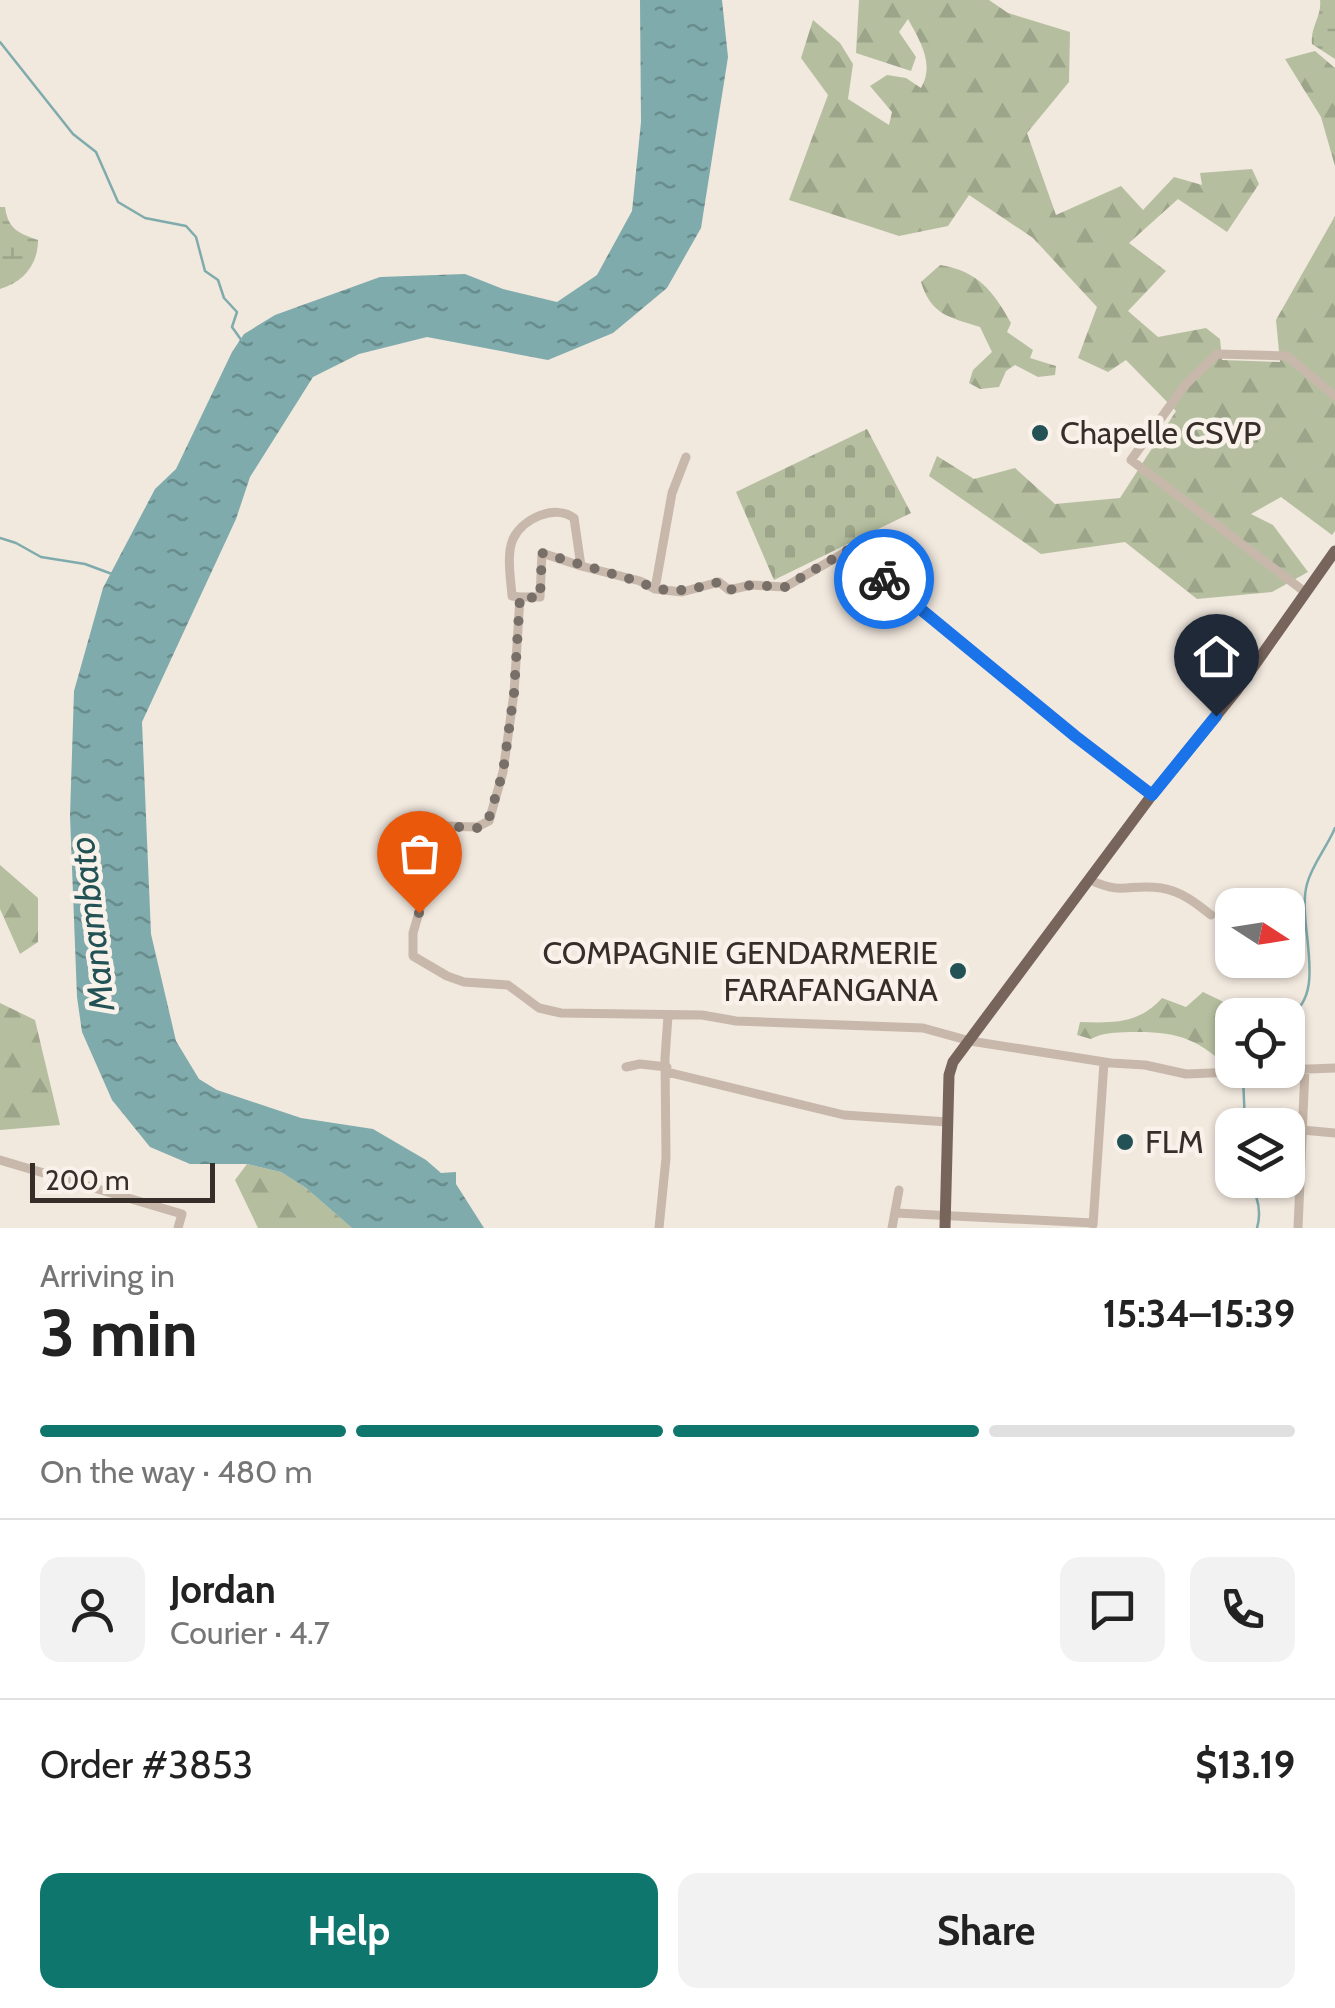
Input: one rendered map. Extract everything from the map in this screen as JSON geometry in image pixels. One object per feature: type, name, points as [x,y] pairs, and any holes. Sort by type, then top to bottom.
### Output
[{"type":"main road","points":[[946,1222],[949,1075],[953,1062],[1152,795],[1237,690],[1335,551]]},
{"type":"street","points":[[1305,592],[1131,460],[1185,385],[1217,354],[1287,356],[1335,396]]},
{"type":"street","points":[[655,589],[672,493],[686,457]]},
{"type":"street","points":[[580,566],[574,518],[565,512],[549,512],[530,521],[513,539],[512,596],[540,598],[542,553],[580,566],[640,582],[655,589],[682,592],[719,582],[729,590],[751,585],[785,587],[848,550],[855,552],[1060,724],[1152,795]]},
{"type":"street","points":[[1324,566],[1335,574]]},
{"type":"street","points":[[520,597],[514,693],[503,772],[488,821],[477,828],[443,826],[436,834],[410,952],[447,976],[482,985],[508,985],[539,1008],[591,1016],[702,1015],[736,1021],[922,1028],[970,1041],[1186,1074],[1335,1068]]},
{"type":"street","points":[[1090,880],[1116,891],[1145,887],[1173,891],[1211,914]]},
{"type":"street","points":[[659,1228],[666,1158],[668,1016]]},
{"type":"street","points":[[896,1213],[946,1222],[1093,1225],[1104,1062]]},
{"type":"street","points":[[626,1067],[640,1064],[844,1115],[948,1122]]},
{"type":"street","points":[[1303,1108],[1306,1070]]},
{"type":"street","points":[[1305,1130],[1335,1132]]},
{"type":"street","points":[[0,1160],[182,1214],[178,1228]]},
{"type":"street","points":[[892,1228],[899,1190]]},
{"type":"street","points":[[1298,1228],[1299,1198]]},
{"type":"green space","points":[[859,0],[989,0],[1008,13],[1070,32],[1069,82],[1027,133],[1056,215],[1121,186],[1143,210],[1174,177],[1202,185],[1200,173],[1252,169],[1259,184],[1227,232],[1178,199],[1129,243],[1166,271],[1128,311],[1158,337],[1206,328],[1220,339],[1222,360],[1280,362],[1276,320],[1335,216],[1335,531],[1332,535],[1281,497],[1251,514],[1273,525],[1308,572],[1272,592],[1197,599],[1125,542],[1041,554],[929,476],[937,456],[974,479],[1015,468],[1055,504],[1120,498],[1176,411],[1126,360],[1108,372],[1078,358],[1097,307],[1033,238],[969,195],[948,226],[899,236],[789,200],[828,95],[801,58],[813,20],[840,43],[853,64],[848,99],[889,125],[892,112],[870,86],[887,75],[906,78],[921,88],[925,79],[924,53],[908,19],[899,32],[916,57],[911,71],[856,53]]},
{"type":"green space","points":[[1320,0],[1335,0],[1335,59],[1312,44]]},
{"type":"green space","points":[[1315,51],[1335,68],[1335,166],[1321,117],[1285,59]]},
{"type":"green space","points":[[0,207],[5,207],[15,229],[38,240],[28,271],[0,289]]},
{"type":"green space","points":[[940,265],[965,272],[983,284],[1011,323],[1007,332],[1033,350],[1030,358],[1056,366],[1055,375],[1038,377],[1015,365],[1006,371],[999,387],[980,389],[969,383],[973,370],[992,352],[980,327],[950,317],[930,302],[921,282]]},
{"type":"green space","points":[[867,429],[911,513],[774,580],[736,492]]},
{"type":"green space","points":[[0,865],[38,898],[38,942],[20,954],[0,909]]},
{"type":"green space","points":[[1203,992],[1215,998],[1215,1057],[1174,1035],[1130,1032],[1091,1039],[1077,1035],[1080,1022],[1114,1022],[1135,1017],[1162,998],[1186,1007]]},
{"type":"green space","points":[[0,1003],[35,1020],[60,1125],[0,1130]]},
{"type":"green space","points":[[247,1164],[281,1172],[352,1228],[258,1228],[235,1180]]},
{"type":"water","name":"Manambato","points":[[640,0],[722,0],[728,57],[701,228],[667,288],[613,333],[548,360],[427,337],[359,354],[313,377],[250,477],[236,519],[142,722],[151,934],[176,1041],[199,1079],[217,1090],[301,1118],[373,1129],[441,1173],[456,1172],[456,1184],[484,1228],[352,1228],[281,1172],[247,1164],[190,1164],[150,1147],[112,1100],[82,1032],[77,997],[70,816],[74,691],[103,588],[155,489],[176,469],[244,334],[275,315],[380,277],[465,274],[503,289],[557,302],[597,275],[632,211],[641,122]]},
{"type":"waterway","points":[[0,42],[73,134],[96,152],[118,202],[145,218],[186,226],[196,237],[205,271],[218,280],[224,298],[237,312],[232,327],[242,341]]},
{"type":"waterway","points":[[0,538],[41,557],[85,564],[112,574]]},
{"type":"waterway","points":[[1304,998],[1310,975],[1307,884],[1335,828]]},
{"type":"waterway","points":[[1243,1088],[1244,1108]]},
{"type":"waterway","points":[[1256,1198],[1257,1228]]},
{"type":"way so far","points":[[419,913],[436,834],[443,826],[477,828],[488,821],[503,772],[514,693],[520,597],[540,598],[542,553],[655,589],[682,592],[719,582],[729,590],[751,585],[785,587],[848,550],[884,579]]},
{"type":"place","name":"Chapelle CSVP","points":[[1040,433]]},
{"type":"place","name":"COMPAGNIE GENDARMERIE FARAFANGANA","points":[[958,971]]},
{"type":"place","name":"FLM","points":[[1125,1142]]},
{"type":"route","points":[[884,579],[1152,795],[1216,716]]}]
